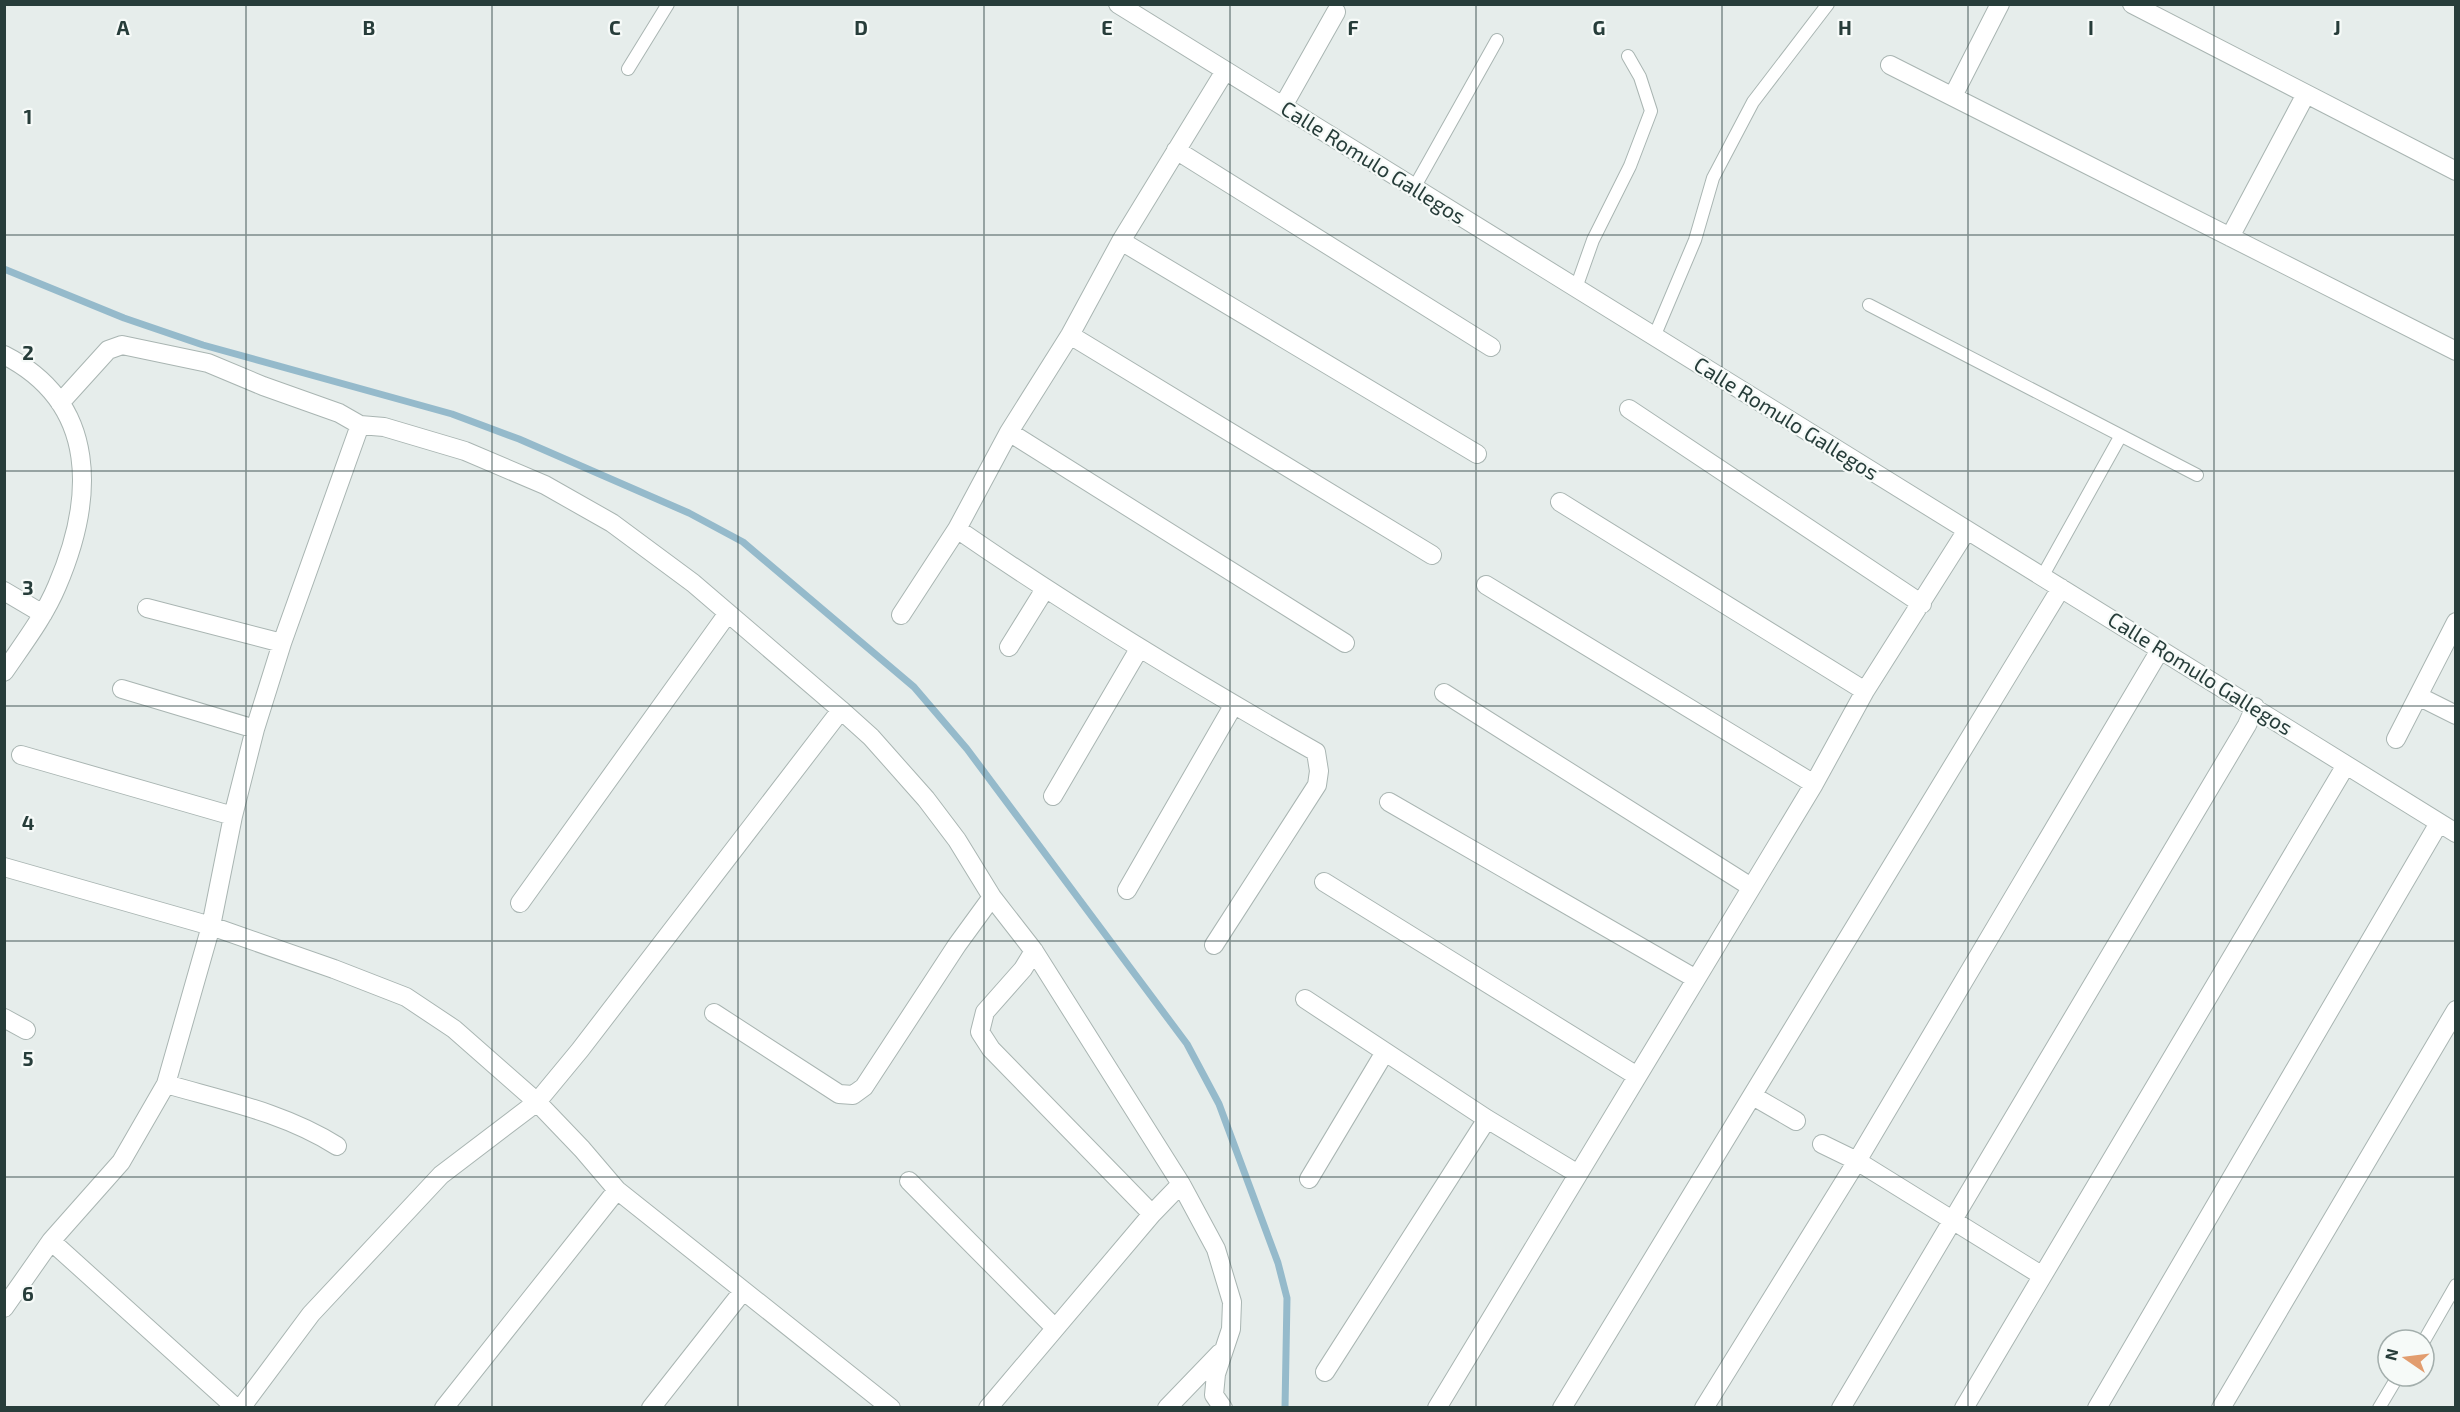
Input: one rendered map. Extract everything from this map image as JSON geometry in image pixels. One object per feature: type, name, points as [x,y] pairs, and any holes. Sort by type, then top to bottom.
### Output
[{"type":"street","name":"Calle Romulo Gallegos","points":[[1118,4],[2456,832]]},
{"type":"street","points":[[1953,96],[2000,4]]},
{"type":"street","points":[[2132,4],[2456,171]]},
{"type":"street","points":[[1283,106],[1333,7]]},
{"type":"street","points":[[1890,65],[2456,351]]},
{"type":"street","points":[[901,615],[957,529],[1009,432],[1070,335],[1121,241],[1225,71]]},
{"type":"street","points":[[2230,237],[2306,94]]},
{"type":"street","points":[[1176,150],[1491,347]]},
{"type":"street","points":[[1121,241],[1477,454]]},
{"type":"street","points":[[1070,335],[1432,555]]},
{"type":"street","points":[[60,403],[108,350],[122,345],[208,363],[263,386],[339,413],[360,425],[384,427],[465,451],[545,485],[612,523],[693,583],[841,710],[871,736],[926,799],[957,840],[992,897],[1034,951],[1181,1184],[1216,1249],[1232,1302],[1231,1329],[1216,1374],[1214,1395],[1222,1407]]},
{"type":"street","points":[[4,355],[37,377],[60,403],[76,433],[83,478],[79,520],[57,585],[43,614],[4,672]]},
{"type":"street","points":[[1629,409],[1922,604]]},
{"type":"street","points":[[4,1308],[51,1241],[121,1162],[166,1084],[211,926],[233,816],[255,729],[282,643],[360,425]]},
{"type":"street","points":[[1009,432],[1345,643]]},
{"type":"street","points":[[1560,502],[1865,691]]},
{"type":"street","points":[[957,529],[1044,589],[1139,649],[1233,706],[1316,752],[1319,771],[1317,784],[1214,945]]},
{"type":"street","points":[[1437,1407],[1814,784],[1865,691],[1967,530]]},
{"type":"street","points":[[1486,585],[1814,784]]},
{"type":"street","points":[[1562,1407],[2061,588]]},
{"type":"street","points":[[1009,647],[1044,589]]},
{"type":"street","points":[[4,591],[43,614]]},
{"type":"street","points":[[147,608],[282,643]]},
{"type":"street","points":[[520,903],[728,613]]},
{"type":"street","points":[[2396,739],[2456,622]]},
{"type":"street","points":[[1053,796],[1139,649]]},
{"type":"street","points":[[1704,1407],[1857,1161],[2160,650]]},
{"type":"street","points":[[122,688],[255,729]]},
{"type":"street","points":[[1444,693],[1751,887]]},
{"type":"street","points":[[2418,696],[2456,715]]},
{"type":"street","points":[[1127,891],[1233,706]]},
{"type":"street","points":[[1841,1407],[2247,725],[2254,707]]},
{"type":"street","points":[[241,1407],[311,1314],[441,1175],[537,1102],[580,1050],[841,710]]},
{"type":"street","points":[[21,755],[233,816]]},
{"type":"street","points":[[1964,1407],[2346,765]]},
{"type":"street","points":[[1389,802],[1696,979]]},
{"type":"street","points":[[2097,1407],[2439,822]]},
{"type":"street","points":[[4,867],[211,926],[334,969],[406,998],[454,1029],[537,1102],[617,1190],[891,1407]]},
{"type":"street","points":[[1324,882],[1637,1076]]},
{"type":"street","points":[[714,1013],[839,1094],[853,1095],[864,1087],[957,945],[992,897]]},
{"type":"street","points":[[1034,951],[1023,969],[985,1012],[980,1032],[991,1048],[1152,1214]]},
{"type":"street","points":[[1305,999],[1487,1119],[1578,1174]]},
{"type":"street","points":[[2221,1407],[2456,1010]]},
{"type":"street","points":[[4,1018],[26,1030]]},
{"type":"street","points":[[1309,1179],[1385,1053]]},
{"type":"street","points":[[166,1084],[278,1116],[312,1130],[337,1146]]},
{"type":"street","points":[[1753,1096],[1796,1121]]},
{"type":"street","points":[[1325,1372],[1487,1119]]},
{"type":"street","points":[[1822,1144],[1857,1161],[2041,1275]]},
{"type":"street","points":[[909,1181],[1055,1328]]},
{"type":"street","points":[[988,1407],[1152,1214],[1181,1184]]},
{"type":"street","points":[[444,1407],[617,1190]]},
{"type":"street","points":[[51,1241],[236,1407]]},
{"type":"street","points":[[651,1407],[743,1291]]},
{"type":"street","points":[[1167,1407],[1226,1347]]},
{"type":"lane","points":[[628,69],[668,4]]},
{"type":"lane","points":[[1654,337],[1695,240],[1713,178],[1753,102],[1828,4]]},
{"type":"lane","points":[[1414,188],[1497,40]]},
{"type":"lane","points":[[1576,288],[1593,240],[1630,166],[1651,111],[1640,77],[1628,56]]},
{"type":"lane","points":[[1869,305],[2197,475]]},
{"type":"lane","points":[[2042,577],[2120,437]]},
{"type":"lane","points":[[2431,1328],[2456,1285]]},
{"type":"lane","points":[[2379,1407],[2391,1388]]},
{"type":"waterway","points":[[4,269],[124,318],[203,345],[452,414],[519,439],[689,513],[743,542],[914,687],[967,749],[1187,1044],[1219,1104],[1278,1263],[1287,1298],[1285,1408]]}]
